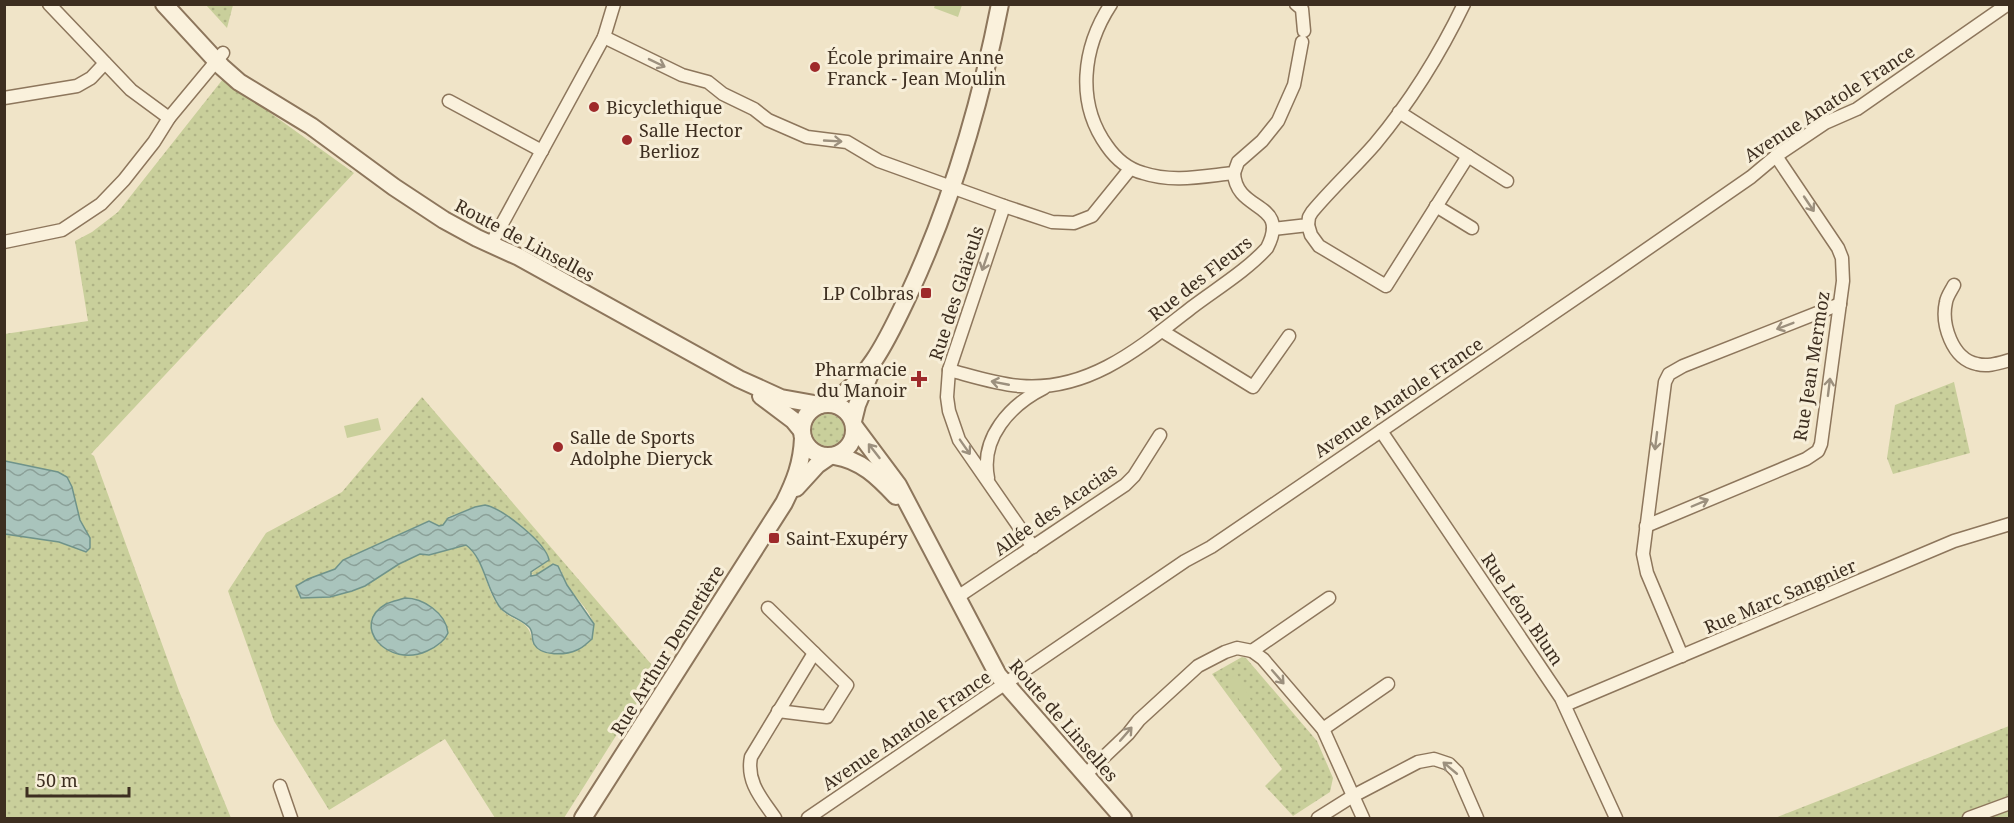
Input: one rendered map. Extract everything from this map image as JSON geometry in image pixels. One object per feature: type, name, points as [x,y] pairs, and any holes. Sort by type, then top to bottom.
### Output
[{"type":"street","points":[[49,4],[131,90],[169,118]]},
{"type":"street","name":"Route de Linselles","points":[[164,4],[220,57],[303,121],[444,220],[519,257],[739,379],[781,398],[823,404]]},
{"type":"street","name":"Route de Linselles","points":[[178,4],[220,57]]},
{"type":"street","points":[[491,244],[604,37],[614,4]]},
{"type":"street","points":[[880,350],[854,384],[839,397],[810,411],[805,417],[802,434],[807,446],[814,453],[832,456],[842,453],[854,437],[854,424],[860,396],[923,263],[953,188],[976,115],[1000,4]]},
{"type":"street","points":[[1111,4],[1101,20],[1090,52],[1086,73],[1086,97],[1090,114],[1111,152],[1131,169],[1165,178],[1234,173]]},
{"type":"street","points":[[1464,4],[1436,57],[1399,112],[1370,149],[1312,212],[1308,225],[1311,235],[1319,246],[1386,286],[1468,156]]},
{"type":"street","name":"Avenue Anatole France","points":[[808,819],[1696,215],[1751,177],[1776,156],[1825,123],[1857,109],[2008,4]]},
{"type":"street","points":[[1273,229],[1271,218],[1267,213],[1241,195],[1234,173],[1238,162],[1270,132],[1284,108],[1298,71],[1303,37],[1302,6]]},
{"type":"street","points":[[604,37],[682,75],[708,82],[723,94],[754,109],[772,122],[815,139],[847,142],[875,159],[1004,206],[1059,223],[1083,221],[1100,209],[1131,169]]},
{"type":"street","points":[[4,242],[62,230],[93,211],[124,180],[154,142],[169,118],[220,57]]},
{"type":"street","points":[[4,98],[77,86],[91,78],[105,63]]},
{"type":"street","points":[[449,101],[542,151]]},
{"type":"street","points":[[1399,112],[1507,181]]},
{"type":"street","name":"Rue Jean Mermoz","points":[[1646,526],[1806,459],[1818,451],[1821,444],[1843,270],[1838,248],[1776,156]]},
{"type":"street","name":"Rue des Glaïeuls","points":[[1004,206],[949,370],[947,398],[953,426],[959,440],[1033,547]]},
{"type":"street","points":[[1436,206],[1472,228]]},
{"type":"street","name":"Rue des Fleurs","points":[[949,370],[1010,385],[1036,386],[1074,380],[1110,367],[1162,331],[1262,254],[1270,242],[1273,229],[1308,225]]},
{"type":"street","points":[[1954,285],[1946,299],[1945,312],[1950,339],[1957,352],[1968,362],[1981,365],[2010,360]]},
{"type":"street","points":[[1682,656],[1644,563],[1643,546],[1662,394],[1669,374],[1683,366],[1840,304]]},
{"type":"street","points":[[1162,331],[1253,387],[1289,336]]},
{"type":"street","name":"Route de Linselles","points":[[739,379],[790,418],[802,434]]},
{"type":"street","points":[[990,483],[986,456],[1000,423],[1030,395],[1053,384]]},
{"type":"street","points":[[823,404],[843,408],[854,424]]},
{"type":"street","name":"Route de Linselles","points":[[854,424],[898,485],[994,670],[1124,819]]},
{"type":"street","name":"Rue Léon Blum","points":[[1381,430],[1565,705],[1616,819]]},
{"type":"street","name":"Rue Arthur Dennetière","points":[[583,819],[784,503],[799,473],[802,434]]},
{"type":"street","name":"Allée des Acacias","points":[[956,598],[1125,484],[1134,476],[1160,435]]},
{"type":"street","name":"Route de Linselles","points":[[832,456],[855,461],[870,471],[912,515]]},
{"type":"street","name":"Rue Arthur Dennetière","points":[[784,503],[810,472],[832,456]]},
{"type":"street","name":"Rue Marc Sangnier","points":[[1565,705],[1954,541],[2010,524]]},
{"type":"street","points":[[1252,651],[1329,598]]},
{"type":"street","points":[[768,608],[847,685],[827,717],[778,711]]},
{"type":"street","points":[[1085,776],[1128,734],[1136,722],[1195,668],[1232,649],[1244,648],[1263,659],[1323,729],[1363,819]]},
{"type":"street","points":[[775,819],[753,786],[750,765],[754,749],[814,653]]},
{"type":"street","points":[[1323,729],[1388,684]]},
{"type":"street","points":[[1318,819],[1353,796],[1423,760],[1438,760],[1449,764],[1457,772],[1477,819]]},
{"type":"street","points":[[280,786],[291,819]]},
{"type":"street","points":[[1969,819],[2010,803]]},
{"type":"green space","points":[[935,4],[962,5],[958,17],[934,8]]},
{"type":"green space","points":[[206,5],[233,5],[227,28]]},
{"type":"green space","points":[[223,79],[354,173],[91,454],[94,456],[179,691],[231,818],[5,818],[5,334],[88,321],[75,241],[92,232],[118,212]]},
{"type":"green space","points":[[1954,382],[1970,453],[1893,474],[1887,458],[1895,405]]},
{"type":"green space","points":[[422,397],[657,671],[564,818],[495,818],[445,739],[329,810],[274,721],[228,591],[266,533],[342,492]],"holes":[[[485,505],[512,520],[540,545],[549,560],[530,574],[536,575],[548,567],[561,570],[570,590],[590,616],[594,629],[533,644],[525,625],[506,613],[495,601],[477,559],[466,545],[429,555],[420,554],[399,564],[365,586],[352,591],[302,598],[296,586],[335,569],[343,560],[429,521],[439,526],[443,525],[448,517]],[[405,598],[419,600],[431,607],[442,617],[448,630],[440,644],[423,653],[399,655],[377,641],[372,631],[372,623],[387,603]]]},
{"type":"green space","points":[[828,414],[839,419],[844,430],[839,441],[828,446],[817,441],[812,430],[817,419]]},
{"type":"green space","points":[[378,418],[381,430],[347,438],[344,426]]},
{"type":"green space","points":[[1242,657],[1246,658],[1317,741],[1333,778],[1330,792],[1293,816],[1265,786],[1282,769],[1212,674]]},
{"type":"green space","points":[[1237,674],[1251,700],[1242,705],[1229,679]]},
{"type":"green space","points":[[2009,726],[2009,818],[1775,818]]},
{"type":"water","points":[[5,461],[58,472],[67,477],[72,487],[80,520],[90,538],[90,548],[86,552],[59,542],[5,534]]},
{"type":"water","points":[[485,505],[512,519],[532,536],[546,553],[549,560],[531,572],[531,576],[553,564],[558,566],[567,585],[594,624],[592,639],[581,648],[560,654],[548,653],[537,648],[529,627],[499,606],[477,557],[466,545],[429,555],[420,554],[399,564],[365,586],[352,591],[330,597],[301,598],[296,586],[335,569],[343,560],[429,521],[439,526],[443,525],[448,518]]},
{"type":"water","points":[[405,598],[426,604],[443,619],[448,633],[437,646],[413,655],[399,654],[387,650],[372,633],[371,623],[376,613],[386,604]]},
{"type":"place","name":"École primaire Anne Franck - Jean Moulin","points":[[815,67]]},
{"type":"place","name":"Bicyclethique","points":[[594,107]]},
{"type":"place","name":"Salle Hector Berlioz","points":[[627,140]]},
{"type":"place","name":"LP Colbras","points":[[926,293]]},
{"type":"place","name":"Pharmacie du Manoir","points":[[919,379]]},
{"type":"place","name":"Salle de Sports Adolphe Dieryck","points":[[558,447]]},
{"type":"place","name":"Saint-Exupéry","points":[[774,538]]}]
